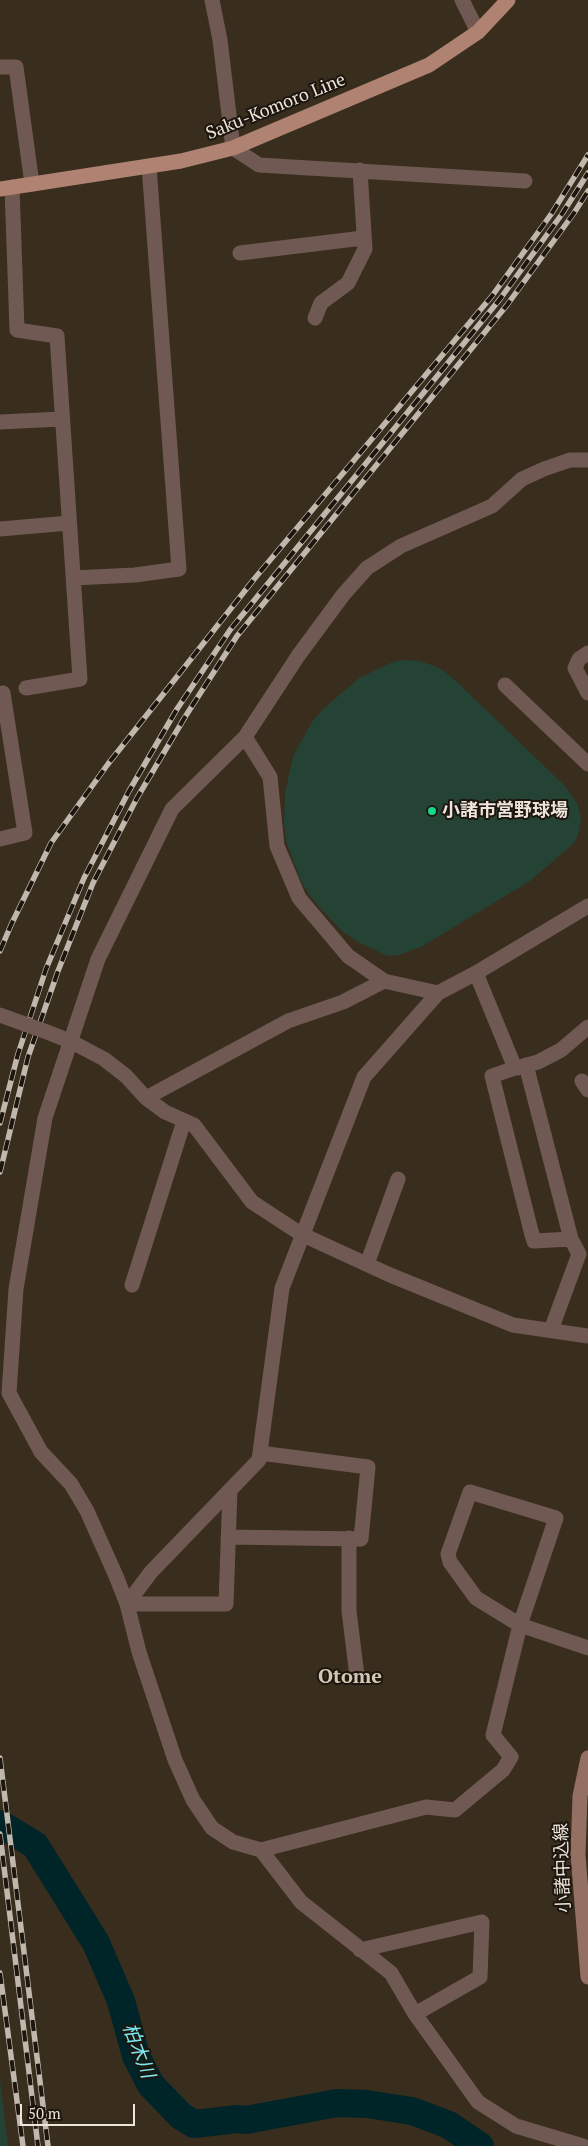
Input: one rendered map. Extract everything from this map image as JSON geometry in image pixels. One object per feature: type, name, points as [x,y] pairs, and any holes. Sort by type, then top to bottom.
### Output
[{"type":"main road","name":"Saku-Komoro Line","points":[[6,188],[181,161],[233,148],[429,65],[478,32],[508,0]]},
{"type":"main road","name":"小諸中込線","points":[[588,1758],[578,1854],[588,1977]]},
{"type":"street","points":[[212,0],[220,40],[233,148],[259,166],[360,170],[525,181]]},
{"type":"street","points":[[462,0],[478,32]]},
{"type":"street","points":[[0,67],[16,67],[32,184]]},
{"type":"street","points":[[73,578],[135,575],[179,569],[149,166]]},
{"type":"street","points":[[315,318],[321,303],[348,283],[365,249],[360,170]]},
{"type":"street","points":[[6,188],[17,330],[57,336],[61,419],[80,679],[26,688]]},
{"type":"street","points":[[240,253],[364,238]]},
{"type":"street","points":[[0,422],[61,419]]},
{"type":"street","points":[[588,460],[570,460],[522,479],[492,506],[401,546],[367,568],[343,595],[298,656],[245,737],[172,809],[98,959],[72,1042],[45,1118],[16,1289],[9,1393],[41,1452],[72,1484],[87,1511],[127,1604],[139,1652],[175,1760],[193,1800],[212,1828],[232,1842],[261,1850],[426,1807],[455,1810],[503,1770],[511,1757],[493,1735],[520,1625],[556,1518],[470,1492],[448,1554],[450,1562],[476,1598],[520,1625],[588,1648]]},
{"type":"street","points":[[0,529],[69,523]]},
{"type":"street","points":[[588,653],[579,659],[575,668],[588,693]]},
{"type":"street","points":[[505,686],[588,764]]},
{"type":"street","points":[[0,839],[25,832],[3,693]]},
{"type":"street","points":[[245,737],[270,777],[277,846],[299,898],[348,956],[384,981],[438,993]]},
{"type":"street","points":[[127,1604],[151,1572],[259,1460],[282,1288],[301,1234],[364,1077],[438,993],[476,973],[588,906]]},
{"type":"street","points":[[476,973],[521,1067],[570,1239],[579,1254],[551,1330]]},
{"type":"street","points":[[146,1098],[288,1021],[344,1002],[384,981]]},
{"type":"street","points":[[0,1015],[72,1042],[104,1059],[126,1076],[146,1098],[165,1112],[194,1125],[252,1202],[301,1234],[367,1264],[513,1325],[588,1336]]},
{"type":"street","points":[[570,1239],[534,1241],[492,1076],[538,1062],[561,1050],[588,1027]]},
{"type":"street","points":[[132,1285],[184,1121]]},
{"type":"street","points":[[367,1264],[398,1179]]},
{"type":"street","points":[[228,1537],[349,1538],[361,1540],[368,1467],[260,1453]]},
{"type":"street","points":[[127,1604],[226,1604],[230,1490]]},
{"type":"street","points":[[349,1538],[349,1610],[357,1676]]},
{"type":"street","points":[[261,1850],[301,1902],[391,1973],[415,2014],[478,2102],[516,2126],[582,2146]]},
{"type":"street","points":[[360,1950],[482,1922],[480,1977],[415,2014]]},
{"type":"green space","name":"小諸市営野球場","points":[[404,660],[420,661],[440,668],[456,681],[565,786],[577,803],[581,819],[578,835],[574,843],[530,881],[421,947],[399,955],[388,956],[360,943],[342,931],[312,899],[301,881],[286,841],[284,823],[285,793],[293,756],[312,722],[323,709],[359,678],[390,663]]},
{"type":"green space","points":[[0,2080],[8,2146],[0,2146]]},
{"type":"waterway","name":"柏木川","points":[[0,1824],[35,1845],[96,1943],[121,2001],[136,2056],[151,2085],[181,2116],[194,2124],[238,2119],[246,2120],[337,2103],[367,2104],[412,2111],[449,2125],[480,2146]]},
{"type":"railway","points":[[0,951],[51,843],[108,764],[255,578],[492,296],[552,213],[588,155]]},
{"type":"railway","points":[[0,1123],[18,1054],[46,969],[84,878],[129,791],[177,709],[230,630],[500,299],[562,214],[588,173]]},
{"type":"railway","points":[[0,1172],[28,1057],[58,971],[93,883],[137,798],[185,717],[237,636],[507,305],[588,191]]},
{"type":"railway","points":[[0,1758],[48,2146]]},
{"type":"railway","points":[[0,1834],[38,2146]]},
{"type":"railway","points":[[0,1973],[23,2146]]},
{"type":"place","name":"小諸市営野球場","points":[[432,811]]},
{"type":"district","name":"Otome","points":[[350,1677]]}]
